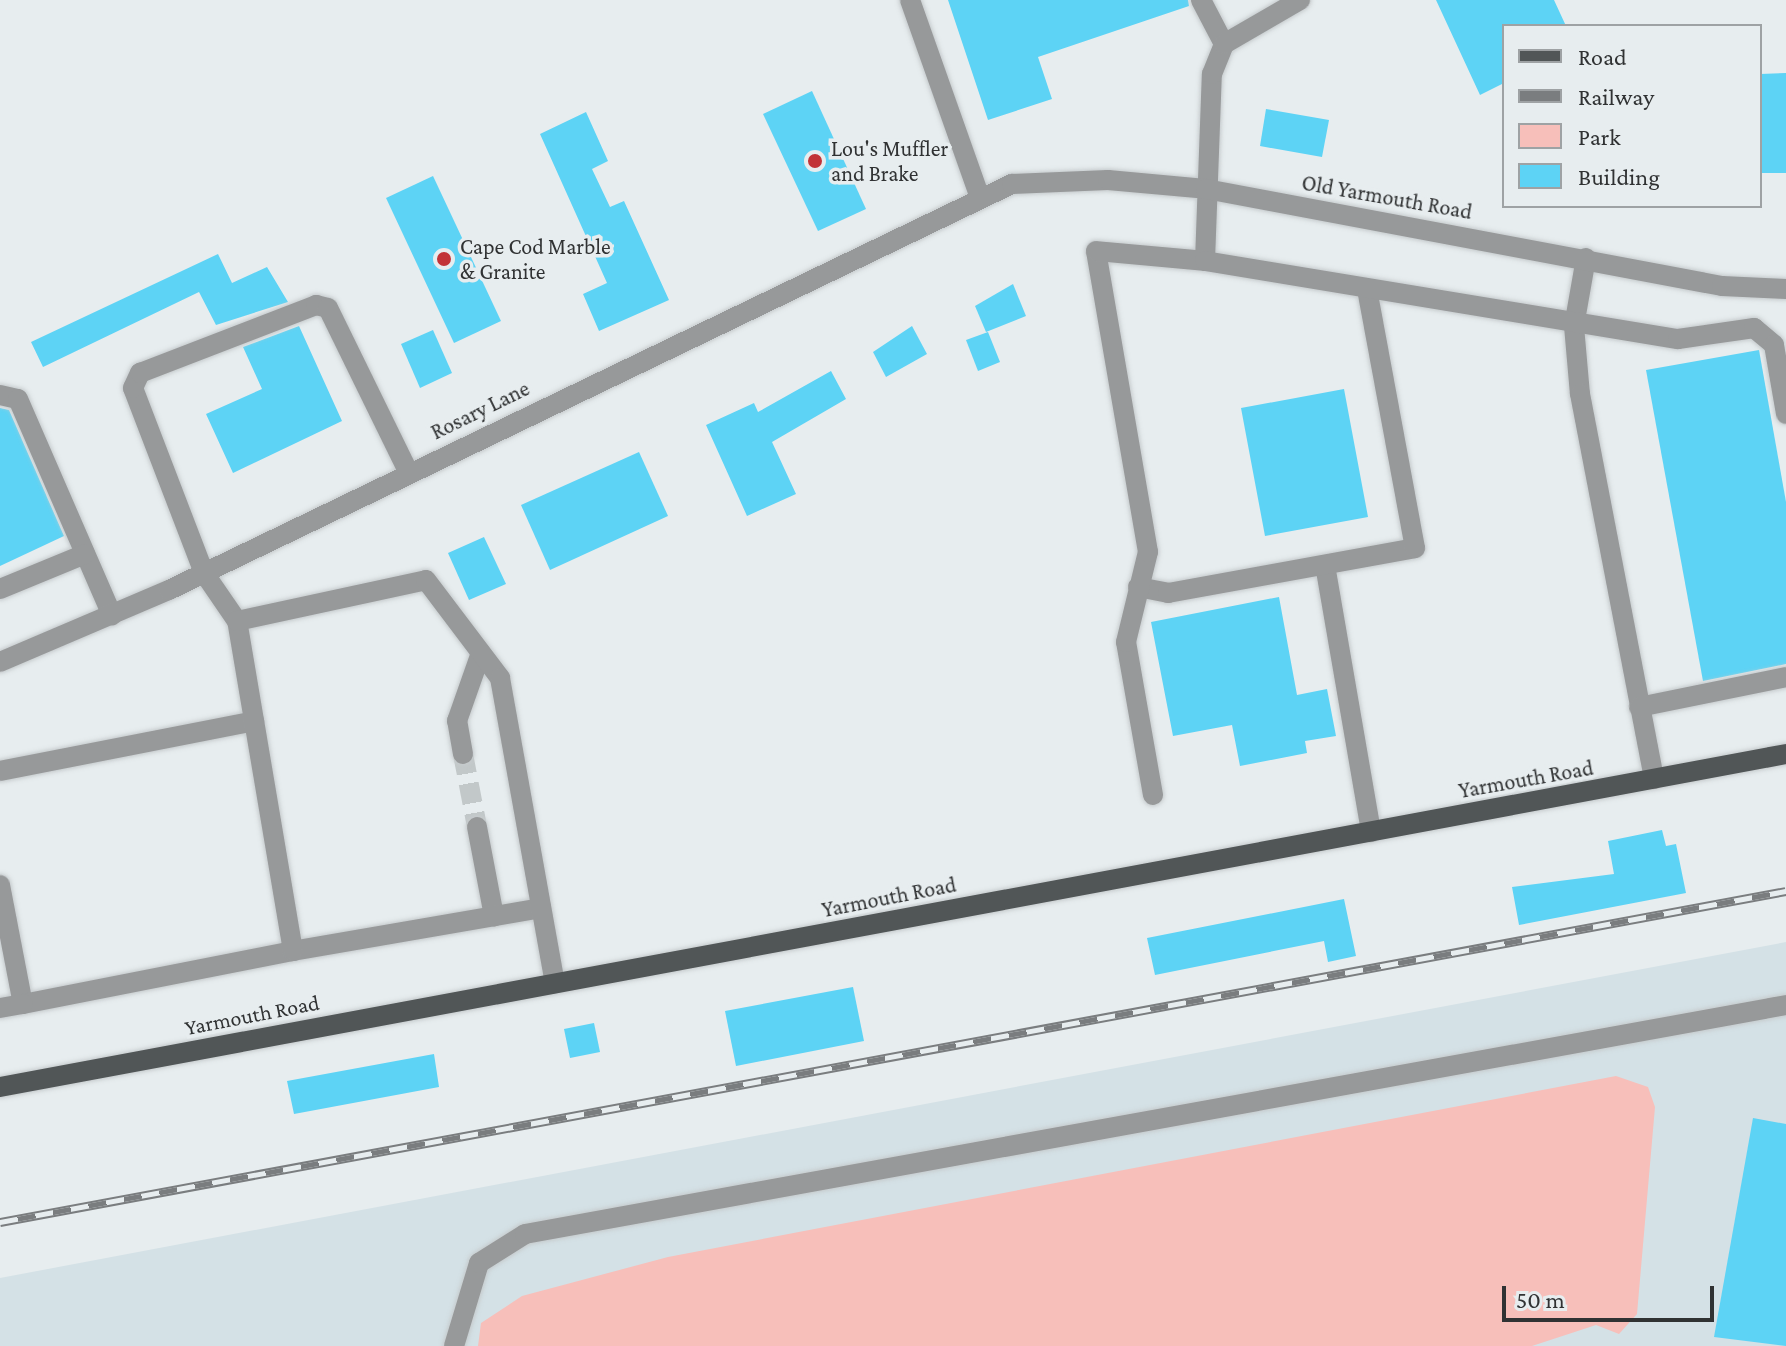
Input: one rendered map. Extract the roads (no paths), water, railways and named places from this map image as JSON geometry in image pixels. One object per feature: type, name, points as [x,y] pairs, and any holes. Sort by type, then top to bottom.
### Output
[{"type":"main road","name":"Yarmouth Road","points":[[0,1087],[1786,754]]},
{"type":"street","points":[[910,0],[979,195]]},
{"type":"street","points":[[1201,0],[1224,44],[1206,110],[1205,261]]},
{"type":"street","points":[[1224,44],[1300,0]]},
{"type":"street","name":"Old Yarmouth Road","points":[[979,195],[1065,179],[1206,189],[1722,286],[1786,289]]},
{"type":"street","name":"Rosary Lane","points":[[0,662],[204,573],[979,195]]},
{"type":"street","points":[[1153,795],[1126,642],[1148,552],[1096,251],[1205,261],[1574,326],[1678,339],[1754,328],[1771,338],[1781,355],[1786,414]]},
{"type":"street","points":[[1586,258],[1574,326],[1654,779]]},
{"type":"street","points":[[1138,587],[1168,593],[1415,548],[1367,289]]},
{"type":"street","points":[[293,951],[237,621],[204,573],[133,388],[140,373],[316,305],[328,308],[408,471]]},
{"type":"street","points":[[0,395],[18,399],[112,615]]},
{"type":"street","points":[[0,589],[85,554]]},
{"type":"street","points":[[1325,565],[1371,832]]},
{"type":"street","points":[[237,621],[426,580],[500,678],[555,983]]},
{"type":"street","points":[[463,754],[457,721],[481,653]]},
{"type":"street","points":[[1639,707],[1786,677]]},
{"type":"street","points":[[0,771],[254,721]]},
{"type":"street","points":[[477,827],[494,916]]},
{"type":"street","points":[[0,885],[23,1004]]},
{"type":"street","points":[[0,1008],[293,951],[541,908]]},
{"type":"street","points":[[454,1346],[479,1263],[525,1234],[1786,1005]]},
{"type":"tunnel","points":[[463,754],[477,827]]},
{"type":"railway","points":[[0,1222],[1786,891]]},
{"type":"place","name":"Lou's Muffler and Brake","points":[[815,161]]},
{"type":"place","name":"Cape Cod Marble & Granite","points":[[444,259]]}]
